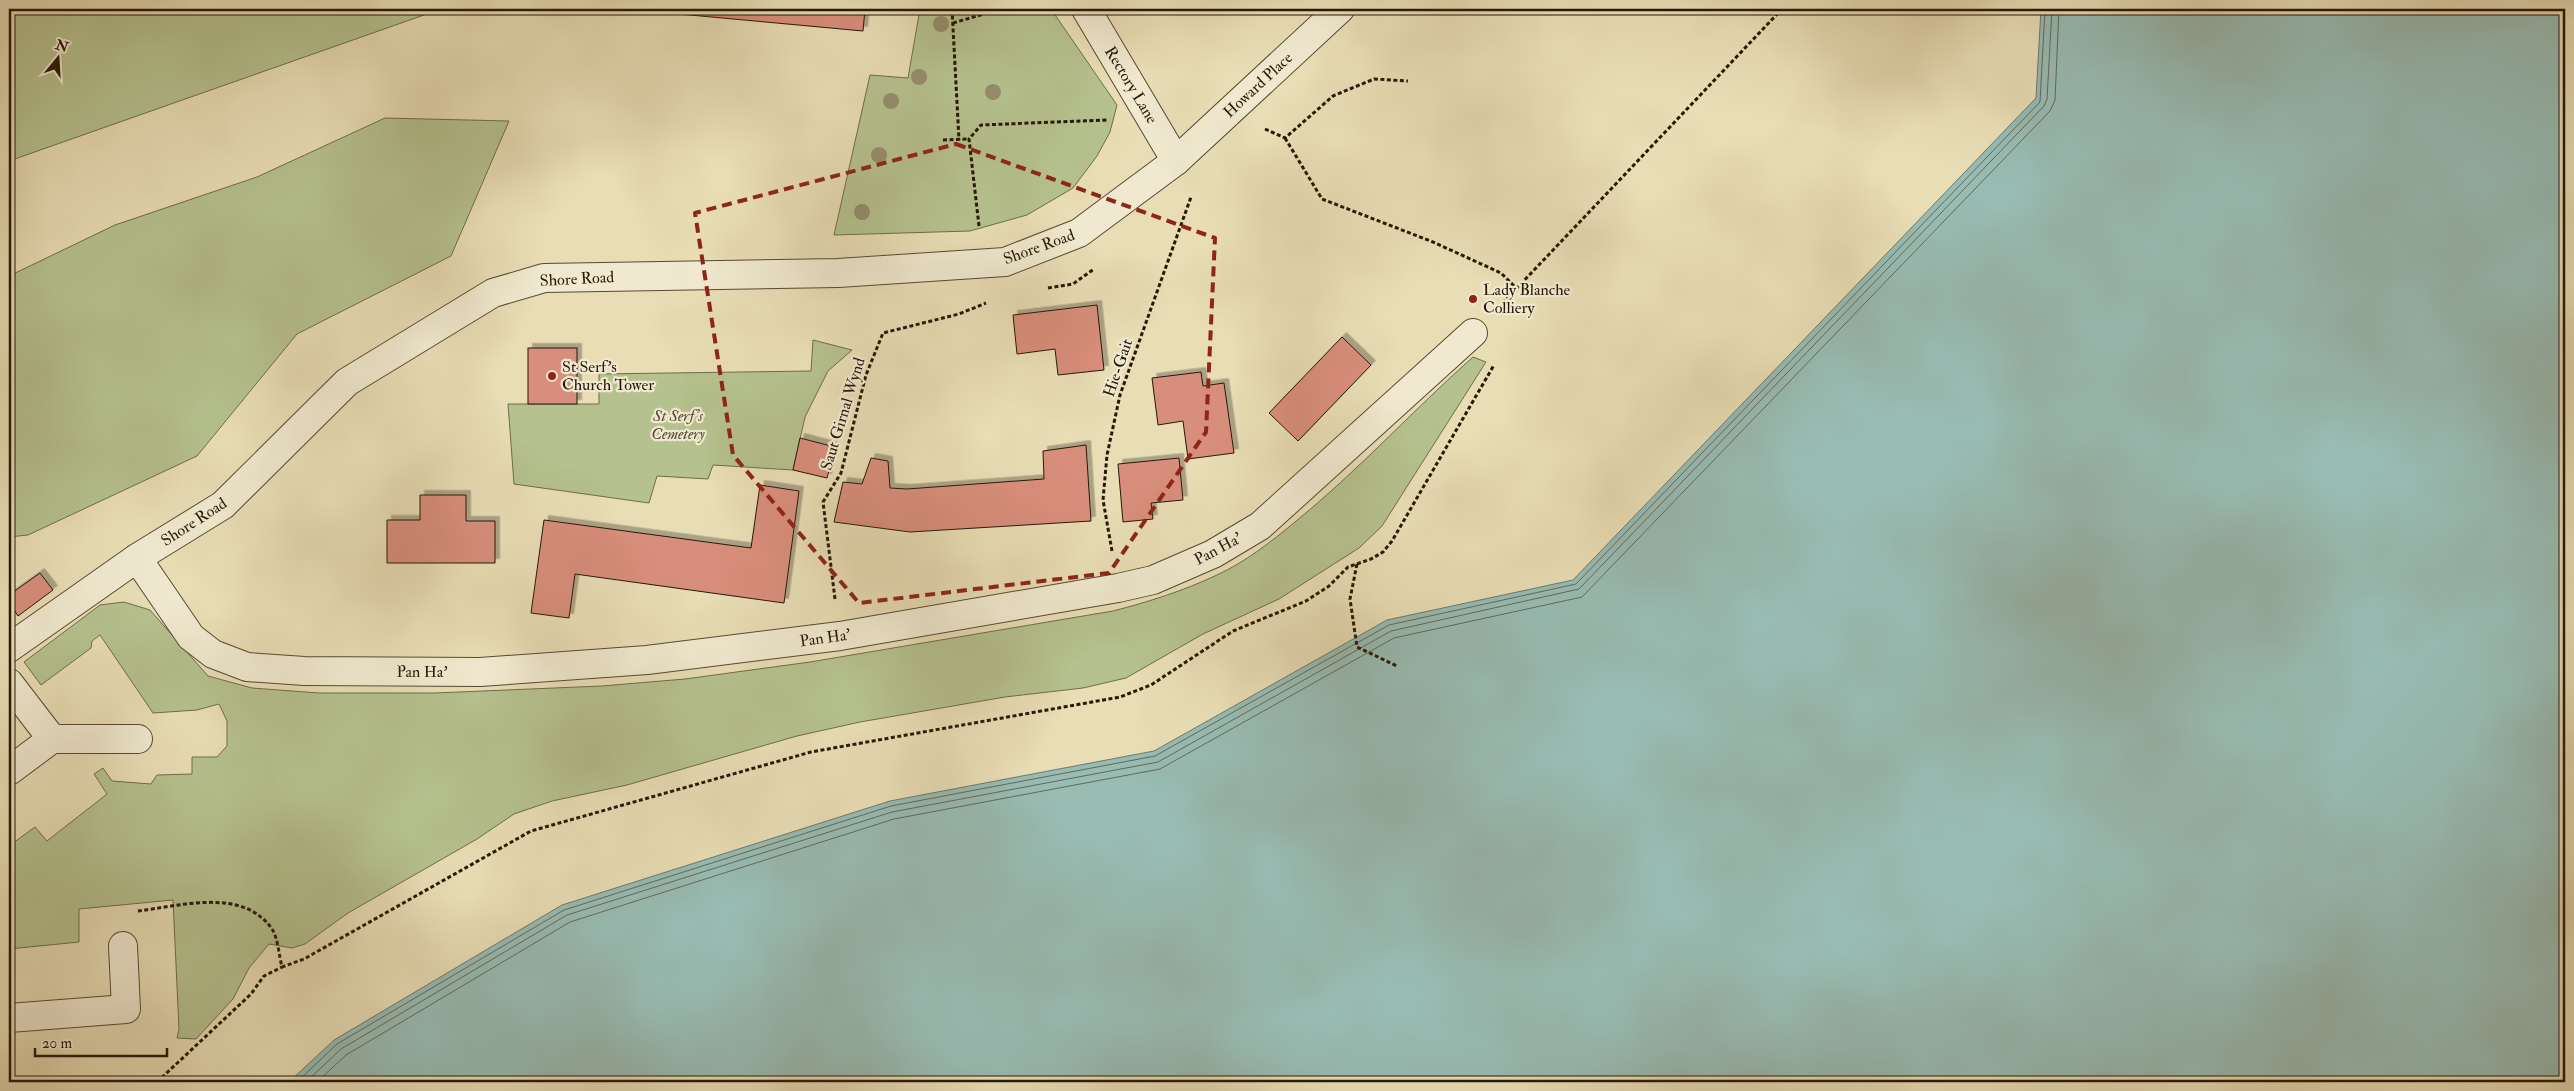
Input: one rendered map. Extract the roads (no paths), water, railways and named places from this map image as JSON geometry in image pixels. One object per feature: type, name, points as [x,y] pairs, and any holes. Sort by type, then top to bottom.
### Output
[{"type":"street","name":"Rectory Lane","points":[[1086,9],[1176,160]]},
{"type":"street","name":"Howard Place","points":[[1176,160],[1340,9]]},
{"type":"street","name":"Shore Road","points":[[9,648],[137,558],[223,505],[347,382],[493,294],[544,278],[838,273],[1005,262],[1078,233],[1176,160]]},
{"type":"street","name":"Pan Ha'","points":[[137,558],[191,637],[213,654],[247,667],[304,671],[480,672],[647,660],[840,636],[1118,588],[1153,580],[1213,554],[1260,526],[1478,328]]},
{"type":"street","points":[[9,684],[52,739]]},
{"type":"street","points":[[9,771],[52,739],[138,739]]},
{"type":"street","points":[[9,1018],[126,1008],[122,946]]},
{"type":"water","points":[[2041,9],[2565,9],[2565,1082],[289,1082],[334,1040],[562,905],[890,801],[1154,751],[1387,620],[1573,580],[2036,98]]},
{"type":"place","name":"Lady Blanche Colliery","points":[[1473,299]]},
{"type":"place","name":"St Serf's Church Tower","points":[[552,376]]},
{"type":"park label","name":"St Serf's Cemetery","points":[[678,425]]}]
